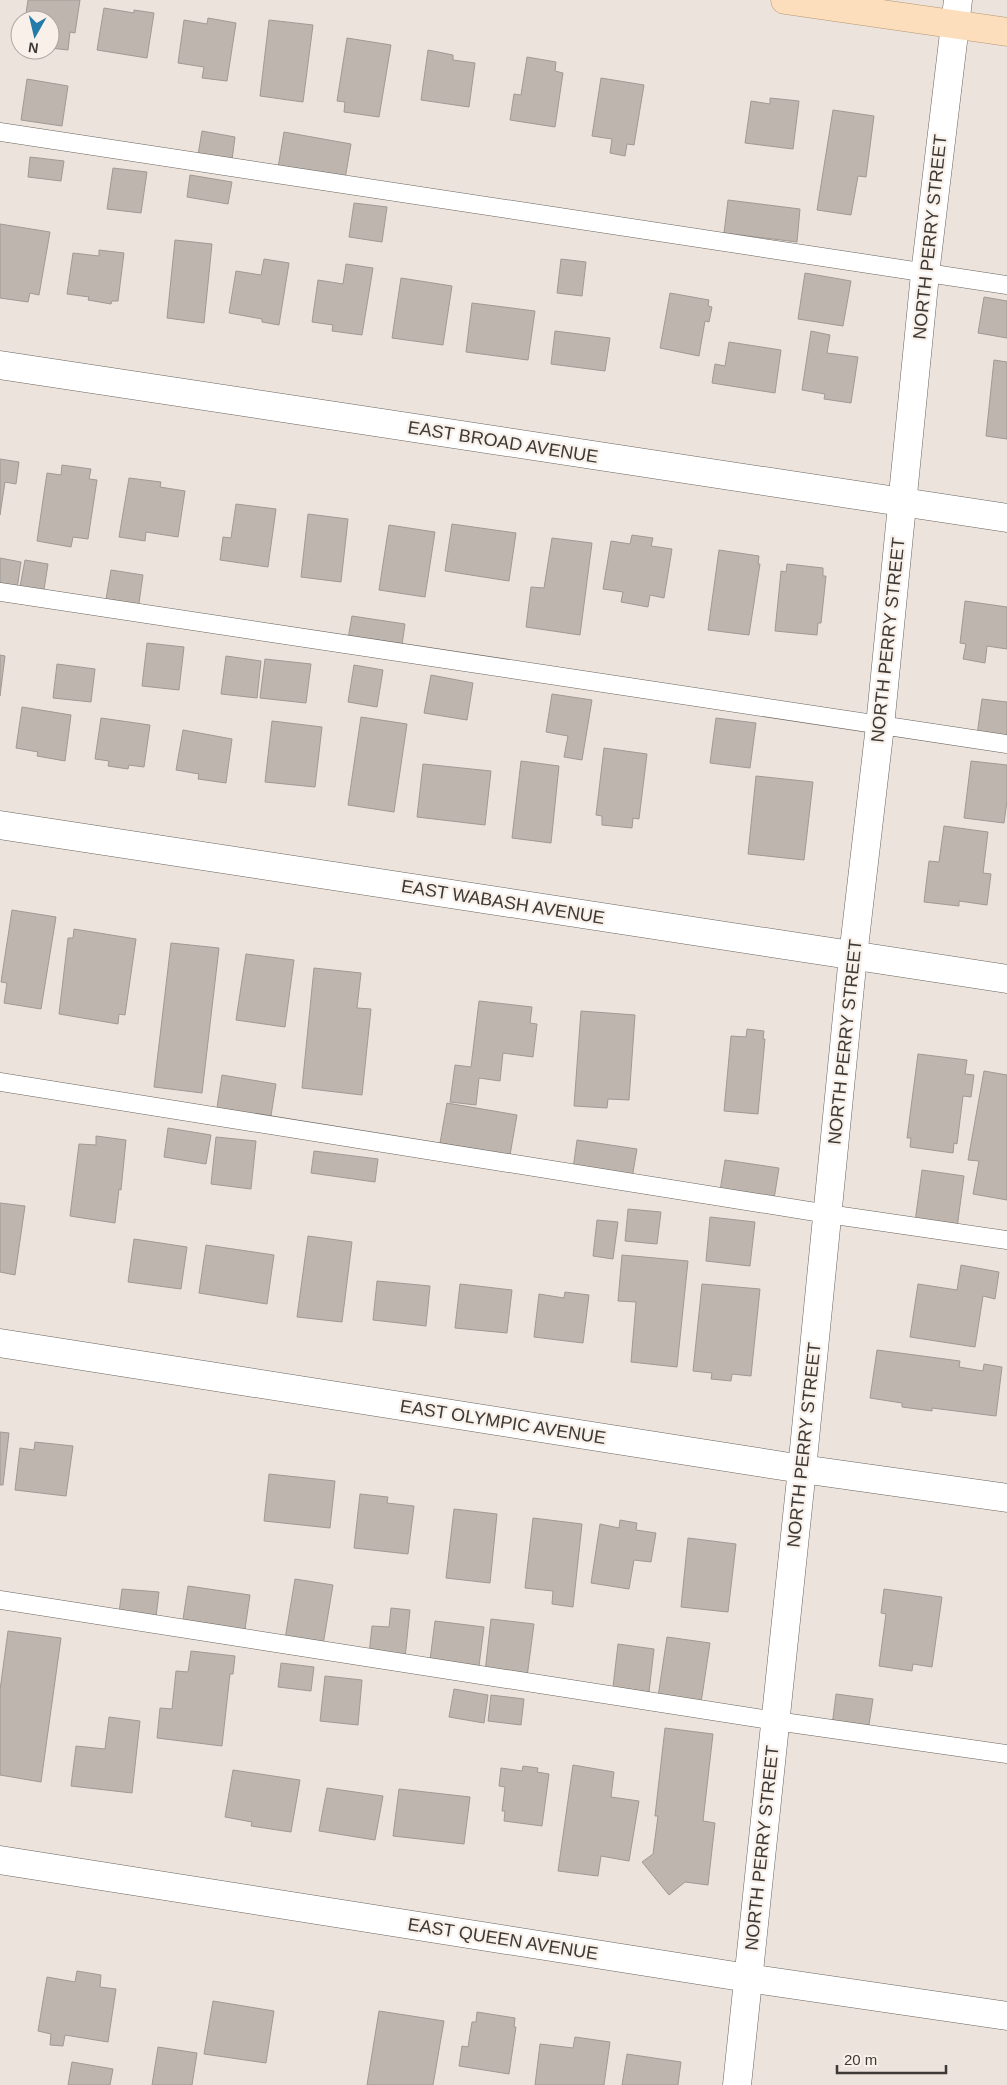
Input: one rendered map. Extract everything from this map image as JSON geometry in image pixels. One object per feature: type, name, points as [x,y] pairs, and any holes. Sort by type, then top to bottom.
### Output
[{"type":"main road","points":[[785,0],[957,12],[1007,32]]},
{"type":"street","name":"NORTH PERRY STREET","points":[[737,2085],[802,1469],[853,956],[880,726],[925,274],[957,12]]},
{"type":"street","name":"EAST BROAD AVENUE","points":[[0,365],[1007,518]]},
{"type":"street","name":"EAST WABASH AVENUE","points":[[0,825],[1007,979]]},
{"type":"street","name":"EAST OLYMPIC AVENUE","points":[[0,1343],[802,1469],[1007,1498]]},
{"type":"street","name":"EAST QUEEN AVENUE","points":[[0,1860],[748,1978],[1007,2016]]},
{"type":"lane","points":[[0,132],[1007,285]]},
{"type":"lane","points":[[0,592],[1007,744]]},
{"type":"lane","points":[[0,1082],[828,1214],[1007,1240]]},
{"type":"lane","points":[[0,1600],[776,1721],[1007,1754]]},
{"type":"building","points":[[28,0],[80,0],[75,33],[70,32],[68,50],[60,49],[60,10],[26,10]]},
{"type":"building","points":[[104,8],[134,13],[134,10],[154,13],[147,58],[97,50]]},
{"type":"building","points":[[208,18],[236,23],[227,81],[202,78],[204,67],[178,63],[184,20],[207,24]]},
{"type":"building","points":[[269,20],[313,25],[303,102],[260,96]]},
{"type":"building","points":[[347,38],[391,45],[379,117],[344,112],[345,102],[337,101]]},
{"type":"building","points":[[428,50],[453,55],[453,60],[475,63],[469,107],[421,100]]},
{"type":"building","points":[[527,57],[556,62],[555,71],[563,73],[555,127],[510,120],[514,94],[521,95]]},
{"type":"building","points":[[601,78],[644,85],[634,145],[627,144],[625,156],[610,153],[612,139],[592,136]]},
{"type":"building","points":[[27,79],[68,86],[62,126],[21,120]]},
{"type":"building","points":[[770,98],[799,101],[793,149],[745,143],[751,101],[770,104]]},
{"type":"building","points":[[833,110],[874,116],[866,177],[858,176],[851,215],[817,210]]},
{"type":"building","points":[[202,131],[235,137],[232,160],[198,155]]},
{"type":"building","points":[[284,132],[351,144],[345,179],[278,168]]},
{"type":"building","points":[[30,157],[64,161],[61,181],[28,177]]},
{"type":"building","points":[[113,168],[147,172],[141,213],[107,209]]},
{"type":"building","points":[[190,175],[232,182],[228,204],[187,197]]},
{"type":"building","points":[[728,200],[800,209],[797,242],[724,233]]},
{"type":"building","points":[[354,203],[387,207],[382,242],[349,237]]},
{"type":"building","points":[[0,224],[50,232],[39,295],[30,293],[28,302],[0,298]]},
{"type":"building","points":[[175,240],[212,244],[204,323],[167,318]]},
{"type":"building","points":[[99,250],[124,253],[118,301],[112,301],[111,304],[88,300],[89,297],[67,294],[73,253],[99,256]]},
{"type":"building","points":[[264,259],[289,263],[279,325],[262,322],[262,319],[229,313],[236,271],[261,275]]},
{"type":"building","points":[[561,259],[586,262],[582,296],[557,293]]},
{"type":"building","points":[[346,264],[373,268],[362,335],[332,331],[333,325],[312,322],[318,280],[343,284]]},
{"type":"building","points":[[805,273],[851,281],[843,326],[798,319]]},
{"type":"building","points":[[401,278],[452,286],[443,345],[392,338]]},
{"type":"building","points":[[670,293],[709,300],[708,306],[712,307],[709,322],[705,321],[699,356],[660,348]]},
{"type":"building","points":[[984,297],[1007,301],[1007,338],[978,333]]},
{"type":"building","points":[[472,303],[535,311],[528,360],[466,352]]},
{"type":"building","points":[[555,331],[610,338],[605,371],[551,364]]},
{"type":"building","points":[[811,331],[830,335],[827,353],[858,357],[851,403],[824,399],[825,394],[802,390]]},
{"type":"building","points":[[729,342],[781,350],[775,393],[712,383],[715,364],[725,366]]},
{"type":"building","points":[[994,360],[1007,362],[1007,439],[986,436]]},
{"type":"building","points":[[0,459],[19,462],[16,484],[5,482],[0,515]]},
{"type":"building","points":[[62,465],[91,469],[89,479],[97,480],[88,539],[73,537],[71,547],[37,541],[47,473],[61,475]]},
{"type":"building","points":[[129,478],[161,482],[160,487],[185,491],[178,537],[146,532],[145,541],[119,537]]},
{"type":"building","points":[[236,504],[276,509],[268,567],[220,560],[223,537],[231,538]]},
{"type":"building","points":[[308,514],[348,519],[341,582],[301,577]]},
{"type":"building","points":[[452,524],[516,533],[509,581],[445,571]]},
{"type":"building","points":[[389,525],[435,532],[425,597],[379,590]]},
{"type":"building","points":[[632,535],[653,538],[651,546],[672,549],[664,598],[650,595],[648,607],[621,602],[623,592],[603,589],[611,541],[630,544]]},
{"type":"building","points":[[552,538],[592,543],[580,635],[526,627],[531,587],[544,588]]},
{"type":"building","points":[[719,550],[759,556],[758,564],[760,564],[749,635],[708,630]]},
{"type":"building","points":[[0,558],[21,562],[17,589],[0,586]]},
{"type":"building","points":[[25,560],[48,564],[43,596],[19,592]]},
{"type":"building","points":[[787,564],[823,568],[823,576],[826,576],[821,623],[818,623],[817,635],[775,631],[781,571],[786,572]]},
{"type":"building","points":[[111,570],[143,575],[138,610],[105,605]]},
{"type":"building","points":[[965,601],[1007,607],[1007,649],[987,646],[985,663],[963,659],[966,644],[960,643]]},
{"type":"building","points":[[352,616],[405,624],[401,652],[347,644]]},
{"type":"building","points":[[147,643],[184,647],[179,690],[142,686]]},
{"type":"building","points":[[0,655],[5,656],[0,696]]},
{"type":"building","points":[[226,656],[261,661],[257,698],[221,694]]},
{"type":"building","points":[[265,659],[311,664],[306,703],[260,698]]},
{"type":"building","points":[[57,664],[95,669],[91,702],[53,698]]},
{"type":"building","points":[[354,665],[383,670],[377,707],[348,702]]},
{"type":"building","points":[[431,675],[473,683],[467,720],[424,713]]},
{"type":"building","points":[[552,694],[592,700],[582,760],[564,757],[568,736],[546,732]]},
{"type":"building","points":[[982,699],[1007,702],[1007,739],[977,735]]},
{"type":"building","points":[[22,707],[71,715],[65,761],[37,756],[38,752],[16,748]]},
{"type":"building","points":[[361,717],[407,724],[394,812],[348,805]]},
{"type":"building","points":[[101,718],[150,725],[144,767],[129,765],[128,769],[108,766],[109,761],[95,759]]},
{"type":"building","points":[[716,718],[756,723],[750,768],[710,763]]},
{"type":"building","points":[[272,721],[322,727],[315,787],[265,782]]},
{"type":"building","points":[[183,730],[232,739],[226,783],[198,779],[199,774],[176,770]]},
{"type":"building","points":[[604,748],[647,754],[639,819],[633,818],[632,828],[602,825],[602,816],[596,815]]},
{"type":"building","points":[[521,761],[559,766],[551,843],[512,838]]},
{"type":"building","points":[[971,761],[1007,765],[1007,801],[1004,823],[964,818]]},
{"type":"building","points":[[423,764],[491,771],[485,825],[417,817]]},
{"type":"building","points":[[756,776],[813,782],[804,860],[748,854]]},
{"type":"building","points":[[944,826],[988,832],[983,873],[991,874],[987,905],[959,901],[959,906],[924,902],[929,861],[939,862]]},
{"type":"building","points":[[12,910],[56,917],[41,1009],[4,1003],[7,983],[1,982]]},
{"type":"building","points":[[74,929],[136,939],[125,1015],[119,1014],[118,1024],[59,1014],[68,938],[73,938]]},
{"type":"building","points":[[171,943],[219,948],[202,1093],[154,1087]]},
{"type":"building","points":[[246,954],[294,960],[285,1027],[236,1020]]},
{"type":"building","points":[[314,968],[361,973],[357,1008],[371,1009],[362,1095],[302,1088]]},
{"type":"building","points":[[479,1001],[532,1007],[530,1023],[537,1024],[533,1057],[503,1053],[500,1081],[479,1078],[476,1105],[450,1102],[455,1065],[471,1067]]},
{"type":"building","points":[[581,1011],[635,1015],[629,1100],[608,1099],[607,1108],[574,1106]]},
{"type":"building","points":[[747,1029],[764,1031],[763,1039],[765,1039],[758,1114],[724,1111],[731,1036],[746,1037]]},
{"type":"building","points":[[918,1054],[967,1060],[965,1074],[974,1075],[971,1097],[963,1096],[957,1144],[954,1143],[953,1153],[910,1147],[911,1138],[907,1138]]},
{"type":"building","points":[[984,1071],[1007,1075],[1007,1200],[973,1194],[979,1161],[968,1160]]},
{"type":"building","points":[[222,1075],[276,1084],[270,1122],[216,1114]]},
{"type":"building","points":[[447,1103],[517,1115],[510,1155],[440,1143]]},
{"type":"building","points":[[168,1128],[211,1135],[206,1164],[164,1157]]},
{"type":"building","points":[[96,1136],[126,1140],[121,1190],[119,1189],[115,1223],[70,1216],[79,1144],[96,1145]]},
{"type":"building","points":[[216,1137],[256,1141],[251,1189],[211,1184]]},
{"type":"building","points":[[577,1140],[637,1149],[632,1178],[573,1169]]},
{"type":"building","points":[[314,1151],[378,1159],[375,1182],[311,1173]]},
{"type":"building","points":[[725,1160],[779,1168],[774,1199],[720,1191]]},
{"type":"building","points":[[922,1170],[964,1176],[957,1228],[915,1222]]},
{"type":"building","points":[[0,1203],[25,1206],[15,1275],[0,1272]]},
{"type":"building","points":[[628,1209],[661,1212],[657,1244],[625,1241]]},
{"type":"building","points":[[710,1217],[755,1222],[750,1266],[706,1261]]},
{"type":"building","points":[[597,1220],[618,1222],[613,1259],[593,1256]]},
{"type":"building","points":[[308,1236],[352,1242],[342,1322],[297,1317]]},
{"type":"building","points":[[134,1239],[187,1247],[181,1289],[128,1282]]},
{"type":"building","points":[[206,1245],[274,1255],[267,1304],[199,1293]]},
{"type":"building","points":[[622,1255],[688,1261],[677,1367],[631,1362],[636,1302],[618,1301]]},
{"type":"building","points":[[961,1265],[999,1272],[995,1299],[983,1296],[975,1347],[910,1337],[918,1284],[957,1290]]},
{"type":"building","points":[[377,1281],[430,1286],[426,1326],[373,1320]]},
{"type":"building","points":[[460,1284],[512,1290],[507,1333],[455,1328]]},
{"type":"building","points":[[702,1284],[760,1289],[751,1376],[732,1374],[731,1381],[711,1379],[712,1373],[693,1371]]},
{"type":"building","points":[[565,1292],[589,1295],[583,1343],[534,1337],[539,1294],[564,1298]]},
{"type":"building","points":[[877,1350],[960,1361],[959,1367],[983,1371],[984,1364],[1002,1367],[996,1416],[932,1408],[932,1411],[902,1407],[902,1403],[870,1398]]},
{"type":"building","points":[[0,1432],[9,1433],[3,1485],[0,1485]]},
{"type":"building","points":[[35,1442],[73,1446],[66,1496],[15,1490],[20,1448],[34,1450]]},
{"type":"building","points":[[269,1474],[335,1481],[330,1528],[264,1521]]},
{"type":"building","points":[[360,1494],[388,1497],[387,1503],[414,1506],[408,1554],[354,1548]]},
{"type":"building","points":[[454,1509],[497,1514],[490,1583],[446,1578]]},
{"type":"building","points":[[533,1518],[582,1524],[573,1607],[552,1604],[553,1591],[525,1588]]},
{"type":"building","points":[[620,1520],[637,1523],[636,1530],[656,1533],[651,1562],[634,1560],[629,1589],[591,1583],[600,1524],[619,1528]]},
{"type":"building","points":[[688,1538],[736,1544],[728,1612],[681,1607]]},
{"type":"building","points":[[295,1579],[333,1585],[323,1645],[285,1639]]},
{"type":"building","points":[[188,1586],[250,1595],[244,1636],[182,1626]]},
{"type":"building","points":[[122,1589],[159,1592],[156,1617],[119,1613]]},
{"type":"building","points":[[884,1589],[942,1597],[932,1667],[913,1664],[912,1671],[879,1666],[886,1614],[881,1613]]},
{"type":"building","points":[[391,1608],[410,1610],[405,1658],[369,1654],[372,1626],[389,1627]]},
{"type":"building","points":[[491,1619],[534,1624],[527,1677],[485,1672]]},
{"type":"building","points":[[435,1621],[484,1627],[479,1666],[430,1660]]},
{"type":"building","points":[[8,1631],[61,1638],[41,1782],[0,1775],[0,1690]]},
{"type":"building","points":[[667,1637],[710,1643],[701,1703],[658,1697]]},
{"type":"building","points":[[618,1644],[654,1649],[649,1692],[613,1687]]},
{"type":"building","points":[[191,1651],[235,1656],[233,1674],[230,1674],[222,1746],[157,1738],[160,1708],[172,1709],[176,1671],[188,1672]]},
{"type":"building","points":[[281,1663],[314,1667],[311,1691],[278,1687]]},
{"type":"building","points":[[325,1676],[362,1680],[358,1725],[320,1721]]},
{"type":"building","points":[[454,1689],[488,1695],[484,1723],[449,1717]]},
{"type":"building","points":[[836,1694],[873,1699],[868,1731],[832,1726]]},
{"type":"building","points":[[491,1695],[524,1699],[521,1725],[488,1721]]},
{"type":"building","points":[[109,1717],[140,1721],[132,1793],[71,1786],[76,1746],[105,1749]]},
{"type":"building","points":[[665,1728],[713,1734],[703,1821],[715,1823],[708,1885],[685,1882],[669,1895],[642,1862],[653,1854],[658,1816],[655,1816]]},
{"type":"building","points":[[573,1765],[614,1772],[611,1797],[639,1801],[629,1861],[601,1856],[598,1876],[558,1871]]},
{"type":"building","points":[[523,1766],[538,1768],[537,1772],[549,1774],[542,1826],[504,1821],[505,1811],[502,1811],[505,1787],[499,1786],[501,1768],[522,1771]]},
{"type":"building","points":[[233,1770],[300,1780],[291,1832],[251,1826],[252,1822],[225,1817]]},
{"type":"building","points":[[327,1788],[383,1796],[375,1840],[319,1831]]},
{"type":"building","points":[[399,1789],[470,1797],[464,1844],[393,1836]]},
{"type":"building","points":[[77,1971],[101,1975],[100,1987],[116,1989],[108,2042],[65,2035],[63,2046],[50,2045],[51,2034],[38,2031],[47,1977],[75,1982]]},
{"type":"building","points":[[213,2001],[274,2011],[266,2063],[204,2054]]},
{"type":"building","points":[[379,2011],[444,2021],[433,2085],[367,2085]]},
{"type":"building","points":[[477,2012],[515,2018],[514,2027],[516,2027],[509,2074],[459,2066],[462,2046],[468,2047],[472,2022],[476,2022]]},
{"type":"building","points":[[575,2037],[610,2042],[604,2085],[535,2085],[540,2044],[573,2048]]},
{"type":"building","points":[[158,2047],[197,2053],[192,2085],[152,2085]]},
{"type":"building","points":[[627,2054],[681,2062],[678,2085],[622,2085]]},
{"type":"building","points":[[72,2062],[113,2069],[110,2085],[68,2085]]}]
